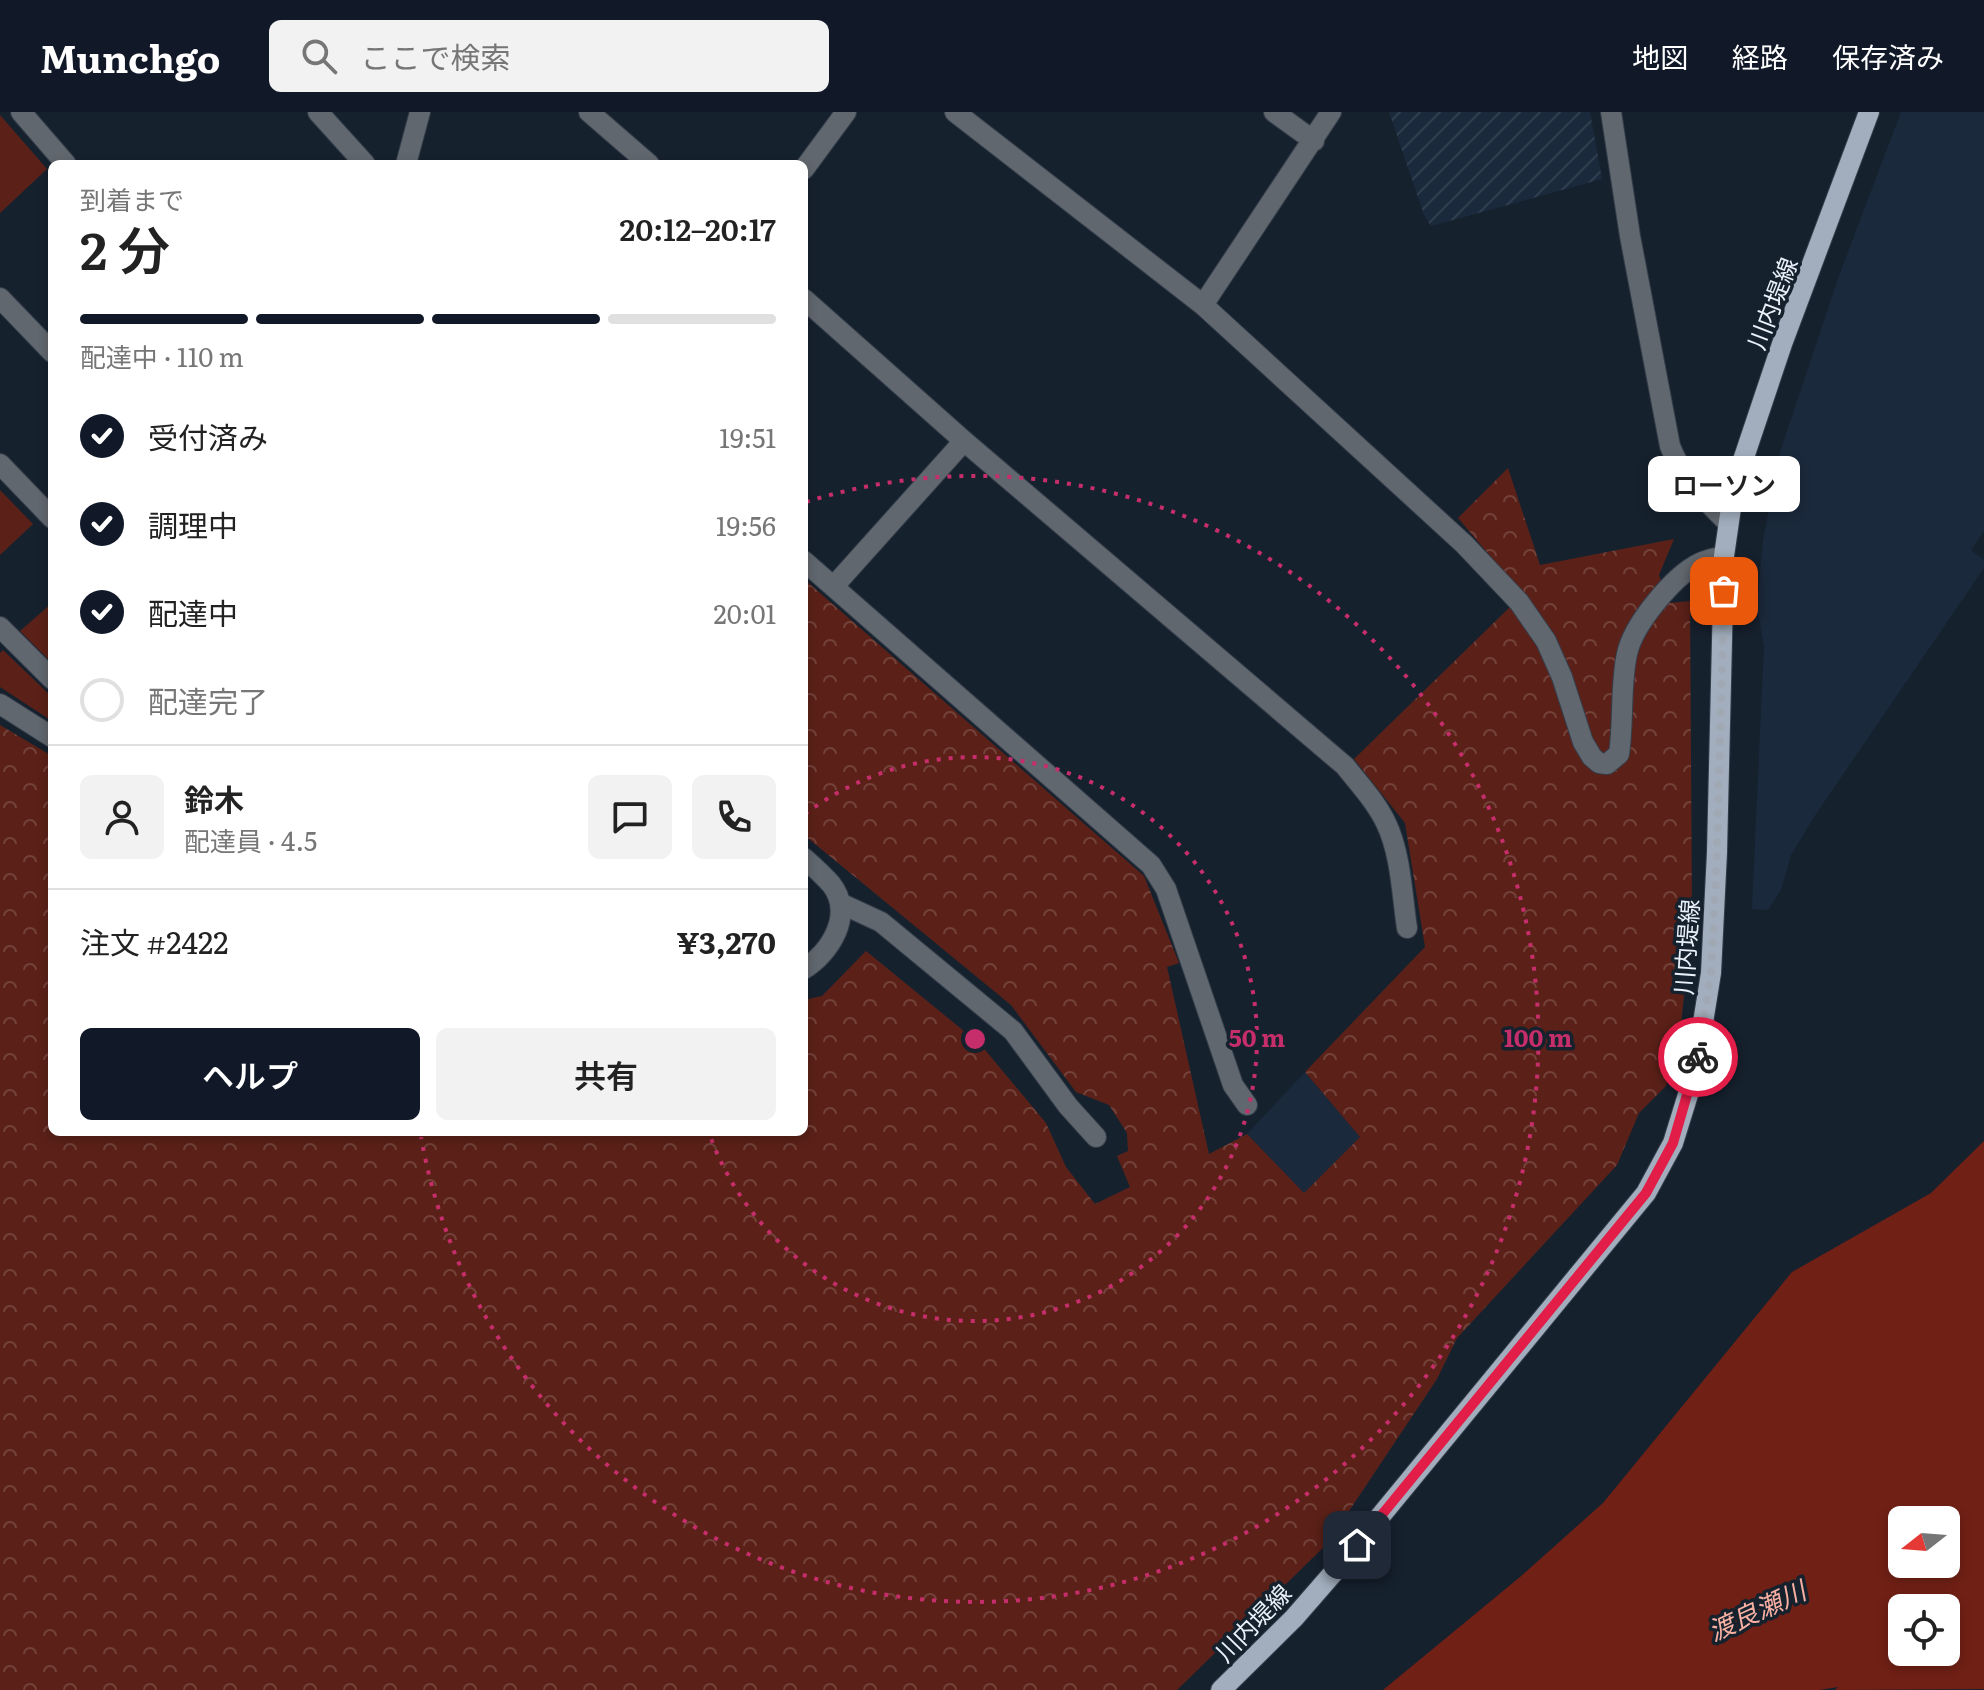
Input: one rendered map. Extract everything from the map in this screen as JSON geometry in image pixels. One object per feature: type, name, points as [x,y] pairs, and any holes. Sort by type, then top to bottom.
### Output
[{"type":"main road","name":"川内堤線","points":[[1221,1690],[1294,1618],[1389,1508],[1646,1193],[1673,1143],[1695,1072],[1711,973],[1724,556],[1734,487],[1749,438],[1869,112]]},
{"type":"street","points":[[21,112],[63,160]]},
{"type":"street","points":[[318,112],[361,160]]},
{"type":"street","points":[[407,160],[420,112]]},
{"type":"street","points":[[589,112],[644,160]]},
{"type":"street","points":[[808,164],[846,112]]},
{"type":"street","points":[[955,112],[1203,305],[1445,525],[1519,602],[1546,641],[1562,677],[1583,742],[1599,763],[1607,764],[1619,754],[1622,688],[1627,652],[1633,635],[1688,570],[1702,561],[1724,556]]},
{"type":"street","points":[[1274,112],[1314,141]]},
{"type":"street","points":[[1203,305],[1331,112]]},
{"type":"street","points":[[1611,112],[1630,236],[1670,446],[1676,464],[1689,482],[1728,523]]},
{"type":"street","points":[[0,298],[48,348]]},
{"type":"street","points":[[808,303],[964,441],[1345,766],[1375,803],[1388,826],[1397,860],[1407,928]]},
{"type":"street","points":[[834,586],[964,441]]},
{"type":"street","points":[[0,464],[48,514]]},
{"type":"street","points":[[808,564],[1151,865],[1166,889],[1233,1085],[1247,1105]]},
{"type":"street","points":[[0,627],[48,675]]},
{"type":"street","points":[[0,704],[48,734]]},
{"type":"street","points":[[808,862],[833,886],[840,903],[836,934],[822,957],[808,966]]},
{"type":"street","points":[[840,903],[881,922],[1013,1031],[1068,1106],[1096,1137]]},
{"type":"shaded area","points":[[1389,112],[1590,112],[1602,179],[1431,226],[1424,215]]},
{"type":"shaded area","points":[[1901,112],[1984,112],[1984,531],[1971,550],[1984,560],[1984,568],[1816,814],[1791,855],[1781,890],[1768,910],[1752,909],[1764,646],[1757,607],[1763,541],[1771,498],[1781,449],[1839,276]]},
{"type":"shaded area","points":[[1305,1072],[1360,1137],[1304,1193],[1247,1134]]},
{"type":"green space","points":[[0,115],[47,169],[0,213]]},
{"type":"green space","points":[[1508,468],[1540,565],[1674,539],[1659,575],[1669,603],[1690,601],[1692,915],[1679,1045],[1666,1086],[1639,1113],[1617,1165],[1457,1338],[1437,1379],[1327,1544],[1177,1690],[0,1690],[0,725],[48,754],[48,1136],[808,1136],[808,999],[822,996],[866,951],[981,1045],[1046,1123],[1066,1167],[1095,1204],[1130,1187],[1117,1156],[1128,1151],[1127,1133],[1109,1105],[1076,1092],[1011,1005],[808,838],[808,582],[1144,876],[1179,963],[1167,967],[1209,1154],[1247,1134],[1304,1193],[1360,1137],[1305,1072],[1425,947],[1405,823],[1354,759],[1524,596],[1458,518]]},
{"type":"green space","points":[[0,490],[33,524],[0,555]]},
{"type":"green space","points":[[48,606],[48,659],[20,631]]},
{"type":"green space","points":[[3,650],[48,693],[48,718],[0,687],[0,653]]},
{"type":"water","name":"渡良瀬川","points":[[1984,1141],[1984,1689],[1383,1690],[1520,1577],[1603,1503],[1792,1272],[1931,1193]]},
{"type":"way so far","points":[[1698,1057],[1711,973],[1724,591]]},
{"type":"place","name":"ローソン","points":[[1724,591]]},
{"type":"route","points":[[1357,1545],[1646,1193],[1673,1143],[1698,1057]]}]
